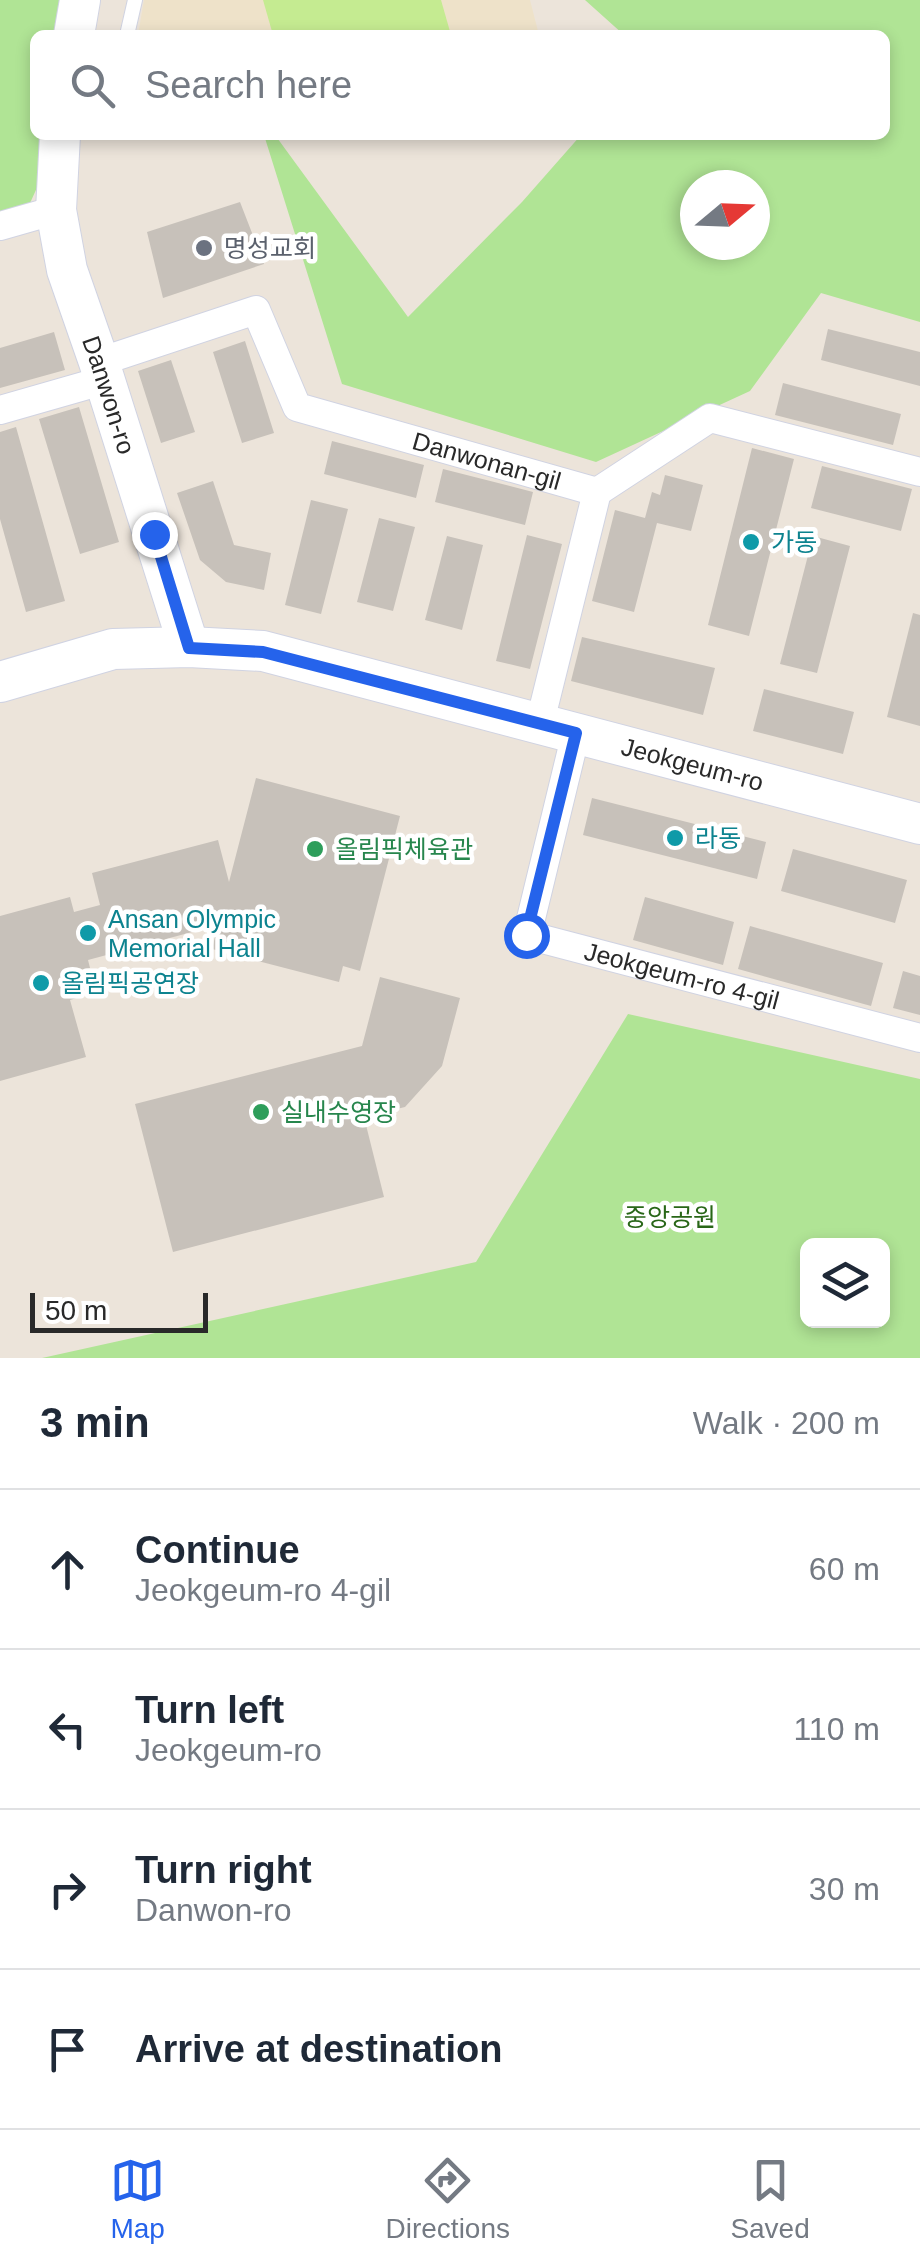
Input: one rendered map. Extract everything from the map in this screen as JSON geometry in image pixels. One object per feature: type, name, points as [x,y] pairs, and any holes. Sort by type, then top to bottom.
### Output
[{"type":"street","points":[[75,30],[80,0]]},
{"type":"street","name":"Danwon-ro","points":[[60,140],[56,210],[67,270],[189,648]]},
{"type":"street","points":[[0,226],[56,210]]},
{"type":"street","name":"Danwonan-gil","points":[[102,371],[256,310],[298,407],[597,492]]},
{"type":"street","points":[[0,410],[102,371]]},
{"type":"street","points":[[558,728],[597,492],[710,418],[920,472]]},
{"type":"street","name":"Jeokgeum-ro","points":[[0,682],[113,649],[263,652],[920,824]]},
{"type":"street","name":"Jeokgeum-ro 4-gil","points":[[558,728],[526,935],[920,1038]]},
{"type":"lane","points":[[128,30],[135,0]]},
{"type":"shaded area","points":[[144,0],[530,0],[538,30],[139,30]]},
{"type":"green space","points":[[0,0],[62,0],[59,30],[30,30],[30,140],[48,140],[45,170],[21,223],[0,229]]},
{"type":"green space","points":[[263,0],[441,0],[450,30],[272,30]]},
{"type":"green space","points":[[585,0],[920,0],[920,322],[821,293],[750,391],[596,462],[342,384],[266,140],[279,140],[408,317],[522,202],[577,140],[890,140],[890,30],[618,30]]},
{"type":"green space","name":"중앙공원","points":[[628,1014],[920,1079],[920,1358],[42,1358],[476,1262]]},
{"type":"building","name":"명성교회","points":[[240,202],[264,264],[163,298],[147,232]]},
{"type":"building","points":[[828,329],[920,352],[920,386],[821,360]]},
{"type":"building","points":[[54,332],[65,370],[0,388],[0,348]]},
{"type":"building","points":[[245,341],[274,433],[242,443],[213,352]]},
{"type":"building","points":[[171,360],[195,432],[161,443],[138,371]]},
{"type":"building","points":[[783,383],[901,414],[893,445],[775,415]]},
{"type":"building","points":[[79,407],[119,542],[80,554],[39,419]]},
{"type":"building","points":[[16,427],[65,601],[26,612],[0,519],[0,432]]},
{"type":"building","points":[[332,441],[424,465],[416,498],[324,474]]},
{"type":"building","name":"가동","points":[[752,448],[794,459],[749,636],[708,625]]},
{"type":"building","points":[[822,466],[912,489],[901,531],[811,508]]},
{"type":"building","points":[[443,469],[533,492],[525,525],[435,502]]},
{"type":"building","points":[[665,475],[703,485],[691,531],[657,523],[634,612],[592,601],[615,510],[645,518],[652,492],[660,495]]},
{"type":"building","points":[[213,481],[234,545],[271,553],[264,590],[226,582],[200,560],[177,493]]},
{"type":"building","points":[[311,500],[348,509],[321,614],[285,605]]},
{"type":"building","points":[[379,518],[415,527],[393,611],[357,602]]},
{"type":"building","points":[[527,535],[562,544],[530,669],[496,661]]},
{"type":"building","points":[[447,536],[483,545],[462,630],[425,620]]},
{"type":"building","points":[[813,536],[850,546],[817,673],[780,664]]},
{"type":"building","points":[[913,613],[920,615],[920,726],[887,717]]},
{"type":"building","points":[[582,637],[715,668],[703,715],[571,681]]},
{"type":"building","points":[[764,689],[854,712],[843,754],[753,731]]},
{"type":"building","points":[[256,778],[400,816],[360,971],[343,966],[339,982],[212,949],[218,925],[88,960],[90,968],[79,970],[86,995],[70,1000],[86,1057],[0,1081],[0,916],[70,897],[74,912],[100,905],[92,873],[218,840],[229,882]]},
{"type":"building","name":"라동","points":[[592,798],[766,842],[757,879],[583,835]]},
{"type":"building","points":[[793,849],[907,880],[895,923],[781,891]]},
{"type":"building","points":[[645,897],[734,922],[723,965],[633,940]]},
{"type":"building","points":[[750,926],[883,963],[871,1006],[738,969]]},
{"type":"building","points":[[903,971],[920,976],[920,1015],[893,1008]]},
{"type":"building","name":"실내수영장","points":[[380,977],[460,998],[442,1066],[405,1107],[364,1117],[384,1197],[173,1252],[135,1104],[362,1046]]},
{"type":"place","name":"명성교회","points":[[204,248]]},
{"type":"place","name":"가동","points":[[751,542]]},
{"type":"place","name":"라동","points":[[675,838]]},
{"type":"place","name":"올림픽체육관","points":[[315,849]]},
{"type":"place","name":"Ansan Olympic Memorial Hall","points":[[88,933]]},
{"type":"place","name":"올림픽공연장","points":[[41,983]]},
{"type":"place","name":"실내수영장","points":[[261,1112]]},
{"type":"route","points":[[154,534],[189,648],[263,652],[576,733],[526,935]]}]
